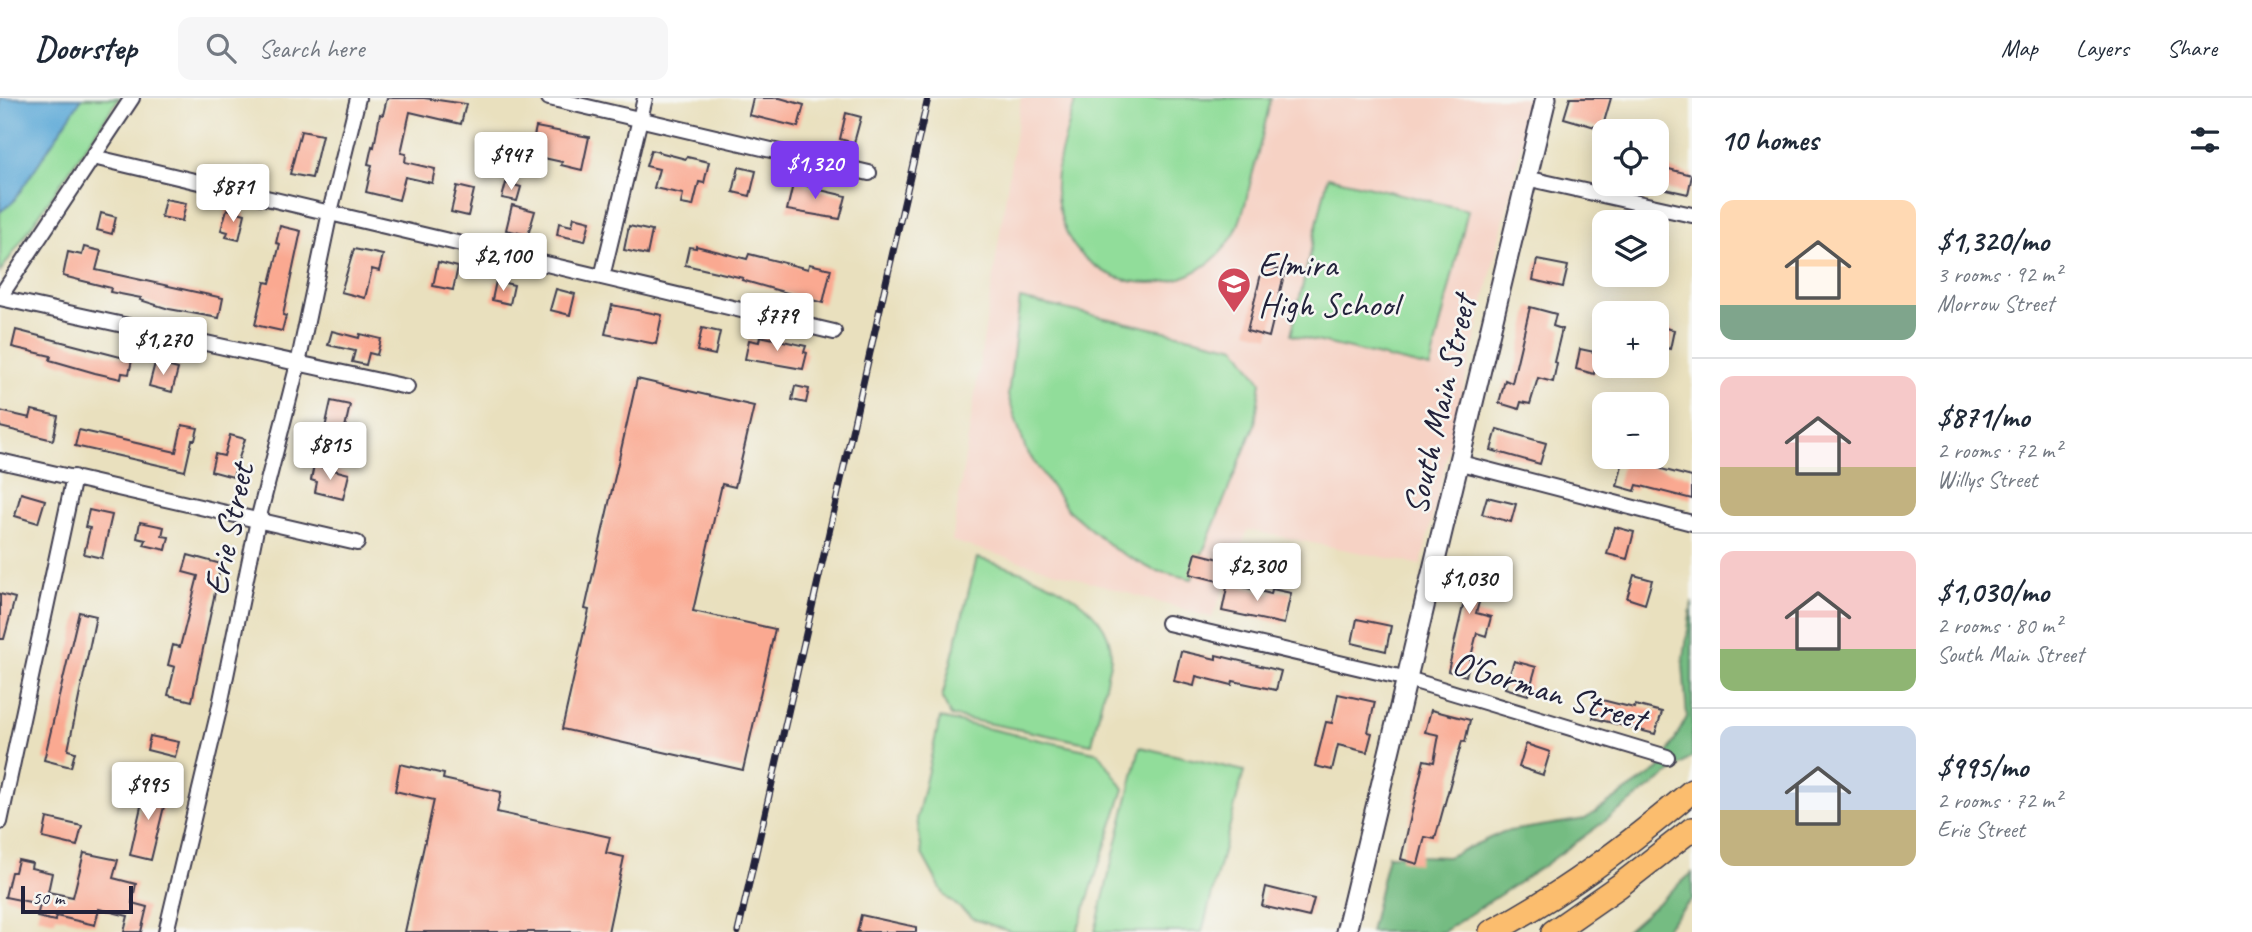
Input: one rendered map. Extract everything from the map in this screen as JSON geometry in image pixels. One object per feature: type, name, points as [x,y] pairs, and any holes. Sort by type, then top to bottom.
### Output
[{"type":"main road","points":[[1491,932],[1557,894],[1692,791]]},
{"type":"main road","points":[[1553,932],[1692,829]]},
{"type":"street","points":[[132,98],[0,298],[407,387]]},
{"type":"street","name":"Erie Street","points":[[166,932],[219,710],[258,520],[298,364],[330,212],[358,98]]},
{"type":"street","points":[[549,98],[869,173]]},
{"type":"street","points":[[602,277],[645,98]]},
{"type":"street","name":"South Main Street","points":[[1346,932],[1546,98]]},
{"type":"street","points":[[93,157],[834,332]]},
{"type":"street","points":[[1526,178],[1692,215]]},
{"type":"street","points":[[0,461],[357,543]]},
{"type":"street","points":[[1457,462],[1692,523]]},
{"type":"street","points":[[0,822],[74,477]]},
{"type":"street","name":"O'Gorman Street","points":[[1168,623],[1408,679],[1667,757]]},
{"type":"shaded area","name":"Elmira High School","points":[[1021,98],[1533,98],[1421,565],[1248,530],[1212,618],[952,541]]},
{"type":"green space","points":[[0,98],[119,98],[0,272]]},
{"type":"green space","points":[[1076,98],[1271,98],[1242,214],[1233,236],[1218,255],[1200,269],[1180,278],[1137,282],[1116,277],[1096,266],[1078,251],[1063,223],[1056,192],[1060,158]]},
{"type":"green space","points":[[1328,177],[1468,210],[1430,368],[1291,335]]},
{"type":"green space","points":[[1020,299],[1236,347],[1261,382],[1255,424],[1192,579],[1153,570],[1114,549],[1068,510],[1026,450],[1008,396]]},
{"type":"green space","points":[[977,558],[1016,570],[1060,589],[1096,617],[1107,635],[1111,655],[1092,744],[951,716],[942,698]]},
{"type":"green space","points":[[1692,602],[1692,757],[1545,865],[1443,932],[1370,932],[1388,855],[1448,857],[1503,832],[1585,819],[1659,769],[1687,717],[1683,664]]},
{"type":"green space","points":[[940,718],[1099,753],[1124,789],[1077,932],[1011,932],[974,919],[945,896],[922,854],[917,818]]},
{"type":"green space","points":[[1140,747],[1244,771],[1202,932],[1095,932]]},
{"type":"green space","points":[[1692,873],[1692,899],[1662,932],[1625,932]]},
{"type":"water","points":[[0,98],[82,98],[13,202],[0,212]]},
{"type":"building","points":[[387,98],[424,98],[466,104],[461,124],[410,112],[401,153],[406,154],[405,162],[435,169],[432,183],[405,177],[399,200],[366,192],[372,165],[368,164],[372,146],[374,147],[380,114],[383,115]]},
{"type":"building","points":[[753,98],[780,98],[804,105],[798,127],[749,115]]},
{"type":"building","points":[[1570,98],[1611,98],[1605,119],[1592,119],[1592,126],[1564,118]]},
{"type":"building","points":[[846,113],[861,117],[854,143],[840,139]]},
{"type":"building","points":[[536,127],[589,137],[582,170],[561,165],[562,162],[530,155]]},
{"type":"building","points":[[301,131],[322,135],[312,178],[290,174]]},
{"type":"building","points":[[651,150],[709,162],[704,183],[699,182],[693,206],[681,204],[683,194],[654,188],[659,169],[646,166]]},
{"type":"building","points":[[739,167],[756,171],[750,196],[733,192]]},
{"type":"building","points":[[1669,169],[1692,175],[1688,194],[1669,190]]},
{"type":"building","points":[[794,180],[816,189],[846,196],[840,219],[787,210]]},
{"type":"building","points":[[506,183],[521,187],[517,201],[502,198]]},
{"type":"building","points":[[457,186],[474,190],[468,216],[451,212]]},
{"type":"building","points":[[165,199],[186,203],[182,221],[161,217]]},
{"type":"building","points":[[512,205],[535,211],[528,235],[506,230]]},
{"type":"building","points":[[227,209],[245,214],[239,240],[226,237],[228,232],[221,230]]},
{"type":"building","points":[[101,213],[116,217],[112,234],[97,230]]},
{"type":"building","points":[[574,217],[590,221],[585,241],[557,235],[559,223],[572,226]]},
{"type":"building","points":[[280,226],[301,231],[282,331],[255,325],[265,282],[270,283],[280,244],[276,243]]},
{"type":"building","points":[[629,226],[652,231],[647,255],[624,250]]},
{"type":"building","points":[[696,246],[747,259],[749,254],[808,269],[809,264],[831,269],[823,303],[742,280],[743,278],[685,265],[689,247]]},
{"type":"building","points":[[84,247],[101,251],[96,270],[223,298],[219,318],[169,309],[140,300],[141,298],[110,292],[111,288],[63,276],[68,252],[82,255]]},
{"type":"building","points":[[354,249],[383,255],[379,271],[372,269],[365,298],[341,292]]},
{"type":"building","points":[[1537,260],[1568,266],[1563,287],[1533,280]]},
{"type":"building","points":[[438,262],[458,267],[453,290],[433,286]]},
{"type":"building","points":[[1263,266],[1285,271],[1269,337],[1247,331]]},
{"type":"building","points":[[496,281],[514,285],[510,304],[492,300]]},
{"type":"building","points":[[556,289],[575,294],[570,315],[550,310]]},
{"type":"building","points":[[612,305],[662,315],[656,344],[605,334]]},
{"type":"building","points":[[1530,307],[1556,314],[1553,326],[1562,329],[1554,362],[1557,363],[1553,382],[1538,378],[1530,404],[1521,402],[1519,409],[1499,403],[1505,380],[1512,383]]},
{"type":"building","points":[[702,328],[720,332],[715,355],[697,351]]},
{"type":"building","points":[[1669,329],[1674,330],[1669,349]]},
{"type":"building","points":[[16,330],[132,360],[129,374],[122,373],[121,379],[95,373],[50,360],[51,356],[12,347]]},
{"type":"building","points":[[332,331],[359,338],[360,334],[381,339],[377,355],[369,353],[366,365],[352,362],[355,351],[328,345]]},
{"type":"building","points":[[760,336],[806,346],[803,369],[745,359],[749,340],[759,342]]},
{"type":"building","points":[[1580,349],[1592,352],[1592,373],[1576,369]]},
{"type":"building","points":[[155,363],[178,369],[172,392],[149,386]]},
{"type":"building","points":[[637,379],[754,406],[735,487],[722,484],[693,611],[775,629],[743,770],[562,729],[589,610],[585,609]]},
{"type":"building","points":[[795,386],[809,389],[806,403],[792,400]]},
{"type":"building","points":[[331,401],[350,405],[342,441],[323,437]]},
{"type":"building","points":[[32,410],[58,416],[53,440],[0,427],[0,411],[30,418]]},
{"type":"building","points":[[182,425],[198,428],[195,440],[192,440],[185,471],[75,446],[79,430],[176,452]]},
{"type":"building","points":[[1497,429],[1546,443],[1540,464],[1491,450]]},
{"type":"building","points":[[230,435],[245,439],[233,477],[211,471],[215,454],[224,456]]},
{"type":"building","points":[[314,465],[349,474],[343,499],[315,492],[317,482],[311,480]]},
{"type":"building","points":[[1621,469],[1661,469],[1692,477],[1692,499],[1637,485],[1635,491],[1617,486]]},
{"type":"building","points":[[21,493],[45,500],[38,523],[15,516]]},
{"type":"building","points":[[1487,497],[1516,504],[1511,522],[1482,514]]},
{"type":"building","points":[[89,510],[112,515],[102,558],[84,554],[90,528],[85,527]]},
{"type":"building","points":[[140,522],[164,527],[162,536],[169,537],[166,550],[144,545],[146,540],[137,538]]},
{"type":"building","points":[[1615,527],[1634,532],[1627,559],[1607,554]]},
{"type":"building","points":[[1196,553],[1224,560],[1218,581],[1190,574]]},
{"type":"building","points":[[188,555],[221,564],[192,701],[168,695],[175,667],[168,665],[173,645],[180,647],[198,576],[183,572]]},
{"type":"building","points":[[1460,565],[1495,574],[1491,590],[1483,588],[1476,613],[1491,617],[1486,636],[1477,633],[1466,676],[1448,671],[1465,597],[1453,594]]},
{"type":"building","points":[[1634,575],[1652,580],[1645,604],[1627,598]]},
{"type":"building","points":[[1228,583],[1271,594],[1272,589],[1291,593],[1284,624],[1222,611]]},
{"type":"building","points":[[0,594],[15,598],[4,639],[0,639]]},
{"type":"building","points":[[79,612],[96,616],[68,750],[75,752],[71,767],[44,760]]},
{"type":"building","points":[[1357,619],[1391,626],[1386,651],[1352,643]]},
{"type":"building","points":[[1181,651],[1216,659],[1216,655],[1281,671],[1276,690],[1233,681],[1232,685],[1196,676],[1194,686],[1174,681]]},
{"type":"building","points":[[1514,661],[1536,667],[1528,695],[1505,688]]},
{"type":"building","points":[[1338,694],[1375,702],[1368,732],[1372,733],[1367,752],[1338,745],[1332,770],[1315,766],[1326,722],[1332,723]]},
{"type":"building","points":[[1598,699],[1662,712],[1655,734],[1593,718]]},
{"type":"building","points":[[1431,710],[1470,720],[1435,839],[1425,837],[1418,864],[1401,859],[1424,760],[1434,762],[1439,735],[1425,732]]},
{"type":"building","points":[[150,736],[179,742],[175,757],[147,750]]},
{"type":"building","points":[[1526,744],[1550,752],[1543,775],[1519,767]]},
{"type":"building","points":[[400,764],[444,774],[443,779],[501,792],[497,812],[610,837],[606,853],[624,857],[608,932],[405,932],[434,800],[395,791]]},
{"type":"building","points":[[137,787],[167,794],[151,860],[130,855],[142,802],[134,800]]},
{"type":"building","points":[[47,818],[82,826],[77,846],[43,838]]},
{"type":"building","points":[[84,853],[118,860],[113,878],[136,884],[132,903],[147,907],[141,932],[124,932],[128,916],[99,909],[95,925],[56,916],[55,921],[37,917],[40,904],[5,897],[11,872],[15,872],[18,860],[32,863],[31,868],[52,873],[48,892],[73,897]]},
{"type":"building","points":[[1266,887],[1314,899],[1309,917],[1262,906]]},
{"type":"building","points":[[861,915],[916,927],[916,932],[857,932]]},
{"type":"railway","points":[[738,932],[928,98]]},
{"type":"place","name":"Elmira High School","points":[[1234,314]]}]
